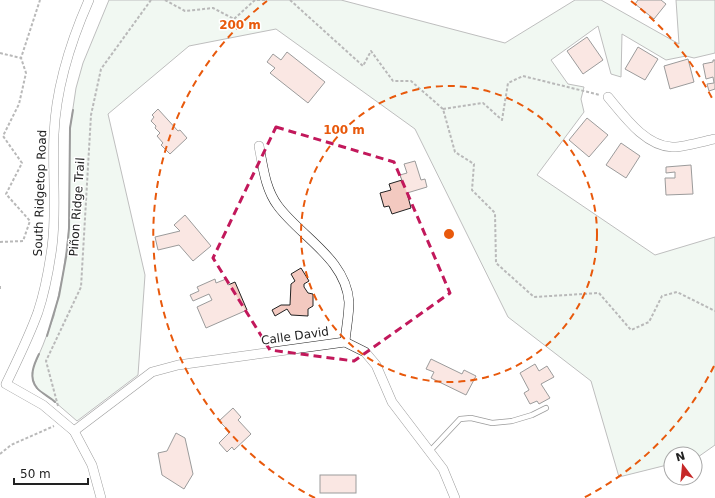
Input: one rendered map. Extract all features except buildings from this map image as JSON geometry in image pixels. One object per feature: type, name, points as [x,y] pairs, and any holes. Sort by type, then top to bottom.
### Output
[{"type":"street","name":"South Ridgetop Road","points":[[3,385],[29,336],[45,288],[52,245],[54,135],[57,98],[70,46],[89,0]]},
{"type":"street","points":[[608,97],[642,135],[656,142],[672,147],[715,139]]},
{"type":"street","points":[[259,146],[266,184],[278,206],[337,267],[344,284],[348,302],[345,342]]},
{"type":"street","name":"Calle David","points":[[74,431],[152,372],[178,365],[345,342],[365,352],[376,365],[392,402],[443,469],[455,498]]},
{"type":"street","points":[[3,385],[43,405],[74,431],[92,464],[101,498]]},
{"type":"lane","points":[[430,451],[460,419],[471,418],[492,423],[505,422],[532,415],[546,408]]},
{"type":"path","points":[[0,242],[23,241],[30,222],[6,194],[22,163],[3,136],[19,104],[26,73],[21,58],[40,0]]},
{"type":"path","name":"Piñon Ridge Trail","points":[[58,406],[46,361],[81,287],[91,115],[101,69],[151,0]]},
{"type":"path","points":[[165,0],[185,11],[213,8],[234,19],[255,0],[265,0]]},
{"type":"path","points":[[290,0],[363,66],[371,51],[393,81],[411,81],[443,109],[455,152],[474,164],[472,190],[495,213],[496,263],[534,297],[599,293],[631,330],[649,322],[662,296],[677,292],[715,311]]},
{"type":"path","points":[[0,53],[21,58]]},
{"type":"path","points":[[443,109],[483,103],[502,120],[508,83],[523,76],[608,97]]},
{"type":"path","points":[[0,286],[0,291]]},
{"type":"path","points":[[0,454],[11,446],[63,422]]},
{"type":"highlighted area","points":[[276,127],[394,162],[450,293],[354,361],[270,350],[213,258]]},
{"type":"green space","points":[[109,0],[341,0],[505,43],[575,0],[601,0],[679,44],[676,0],[715,0],[715,53],[694,58],[686,56],[666,60],[622,34],[621,77],[611,74],[598,26],[551,60],[568,84],[584,87],[581,99],[584,112],[537,175],[655,255],[715,237],[715,445],[703,453],[703,446],[663,446],[663,466],[619,477],[591,381],[508,317],[415,129],[276,29],[189,46],[108,114],[145,275],[138,375],[77,421],[37,389],[32,373],[54,316],[63,274],[69,228],[70,128],[76,88],[83,63]]},
{"type":"wall","points":[[47,336],[59,296],[67,252],[69,228],[70,128],[73,110]]},
{"type":"wall","points":[[39,354],[32,375],[34,384],[39,390],[55,402]]}]
